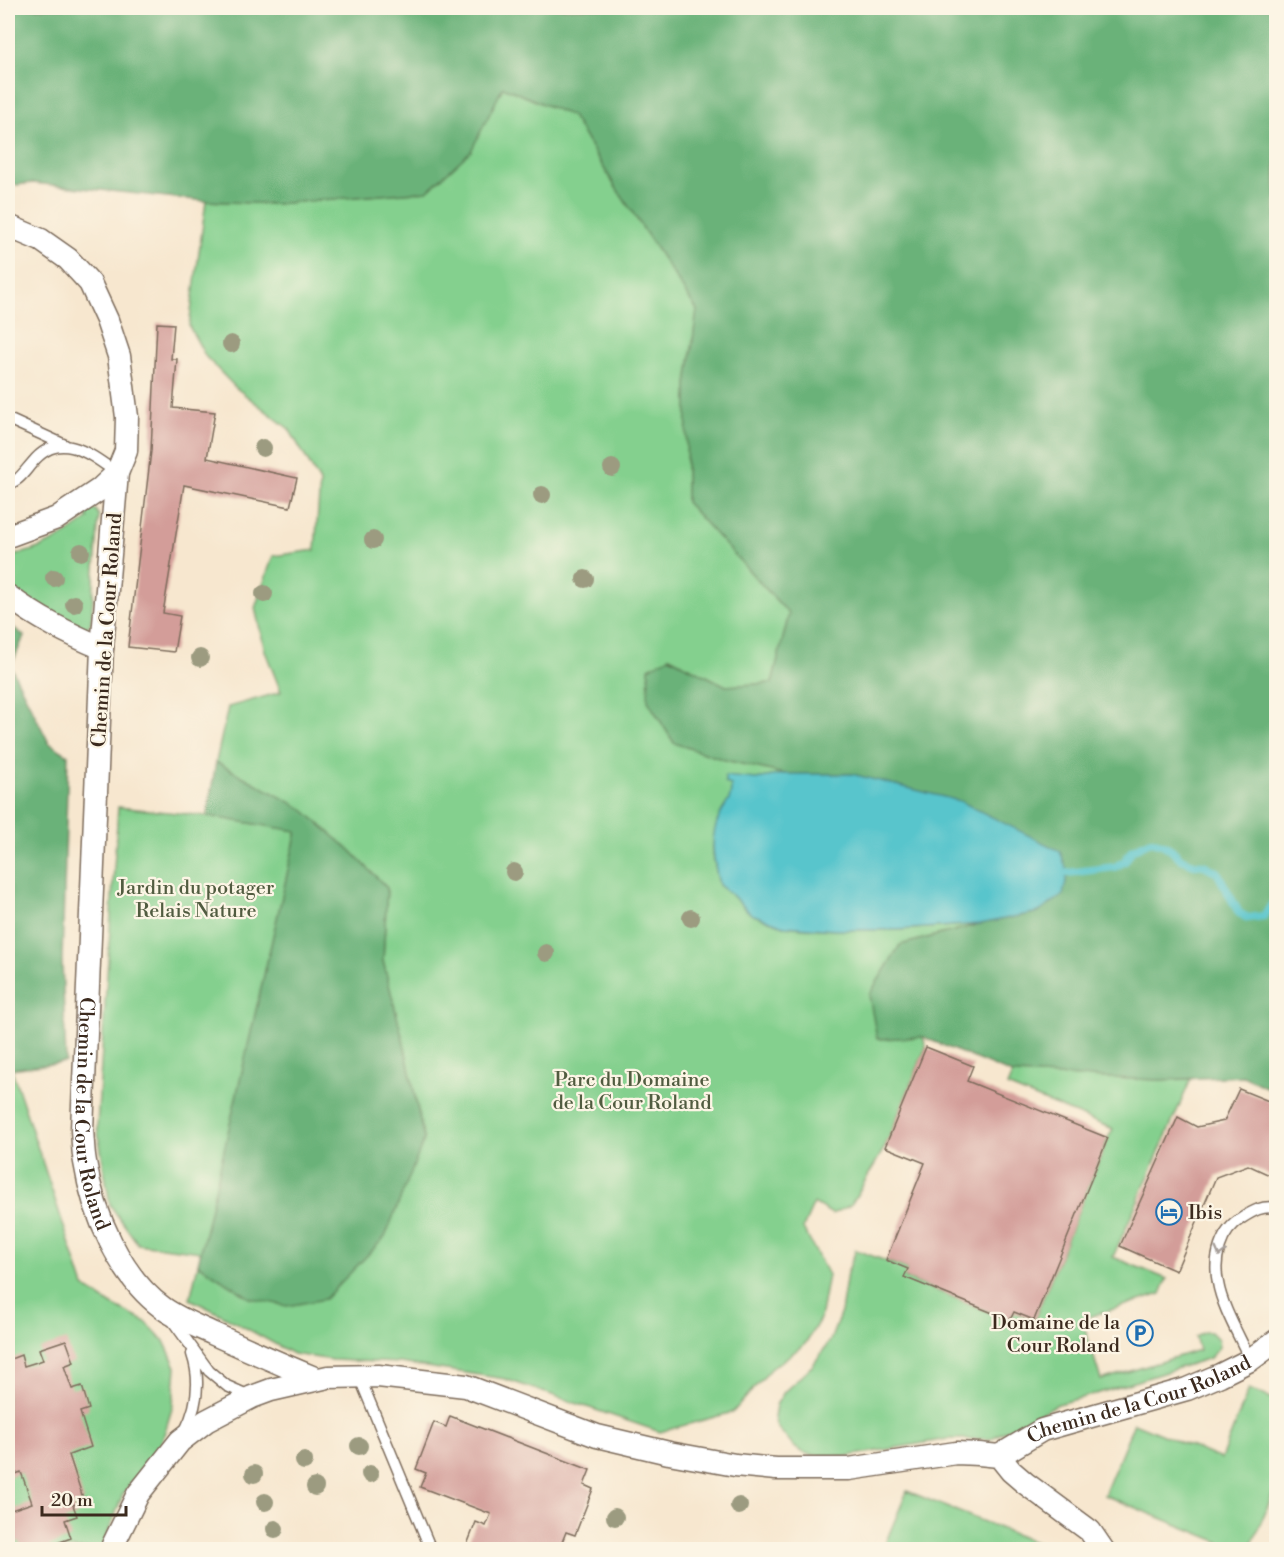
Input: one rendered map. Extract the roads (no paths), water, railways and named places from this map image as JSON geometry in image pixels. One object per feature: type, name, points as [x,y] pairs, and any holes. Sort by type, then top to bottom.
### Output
[{"type":"street","name":"Chemin de la Cour Roland","points":[[8,226],[41,240],[68,259],[90,283],[107,320],[119,356],[128,417],[126,451],[117,473],[102,648],[82,1130],[85,1162],[93,1197],[111,1243],[124,1268],[143,1291],[164,1309],[264,1358],[316,1379]]},
{"type":"street","points":[[8,536],[57,518],[99,490],[117,473]]},
{"type":"street","points":[[8,596],[30,613],[102,648]]},
{"type":"street","name":"Chemin de la Cour Roland","points":[[999,1456],[1042,1430],[1187,1389],[1250,1360],[1276,1341]]},
{"type":"street","points":[[112,1550],[138,1494],[180,1441],[206,1420],[271,1390],[328,1377],[359,1376],[466,1386],[597,1436],[669,1453],[735,1465],[776,1469],[849,1469],[956,1454],[999,1456],[1025,1483],[1090,1531],[1103,1550]]},
{"type":"lane","points":[[8,419],[95,457],[117,473]]},
{"type":"lane","points":[[8,484],[23,474],[40,453],[51,447],[65,445]]},
{"type":"lane","points":[[1250,1360],[1225,1306],[1218,1283],[1217,1252],[1234,1223],[1257,1209],[1276,1208]]},
{"type":"lane","points":[[164,1309],[209,1371],[227,1386],[252,1397]]},
{"type":"lane","points":[[180,1441],[189,1424],[198,1390],[196,1366],[188,1342]]},
{"type":"lane","points":[[359,1376],[431,1550]]},
{"type":"water","points":[[784,774],[852,774],[960,801],[1060,851],[1068,873],[1063,895],[1039,912],[980,924],[898,930],[835,930],[784,926],[751,914],[719,885],[715,867],[714,833],[731,791],[731,785],[725,783],[725,776],[756,779]]},
{"type":"waterway","points":[[1068,873],[1115,867],[1125,861],[1132,850],[1151,841],[1162,844],[1181,859],[1204,865],[1217,872],[1239,913],[1248,918],[1264,916],[1276,899]]},
{"type":"place","name":"Ibis","points":[[1169,1212]]},
{"type":"place","name":"Domaine de la Cour Roland","points":[[1140,1333]]},
{"type":"park label","name":"Jardin du potager Relais Nature","points":[[196,898]]},
{"type":"park label","name":"Parc du Domaine de la Cour Roland","points":[[632,1090]]}]
